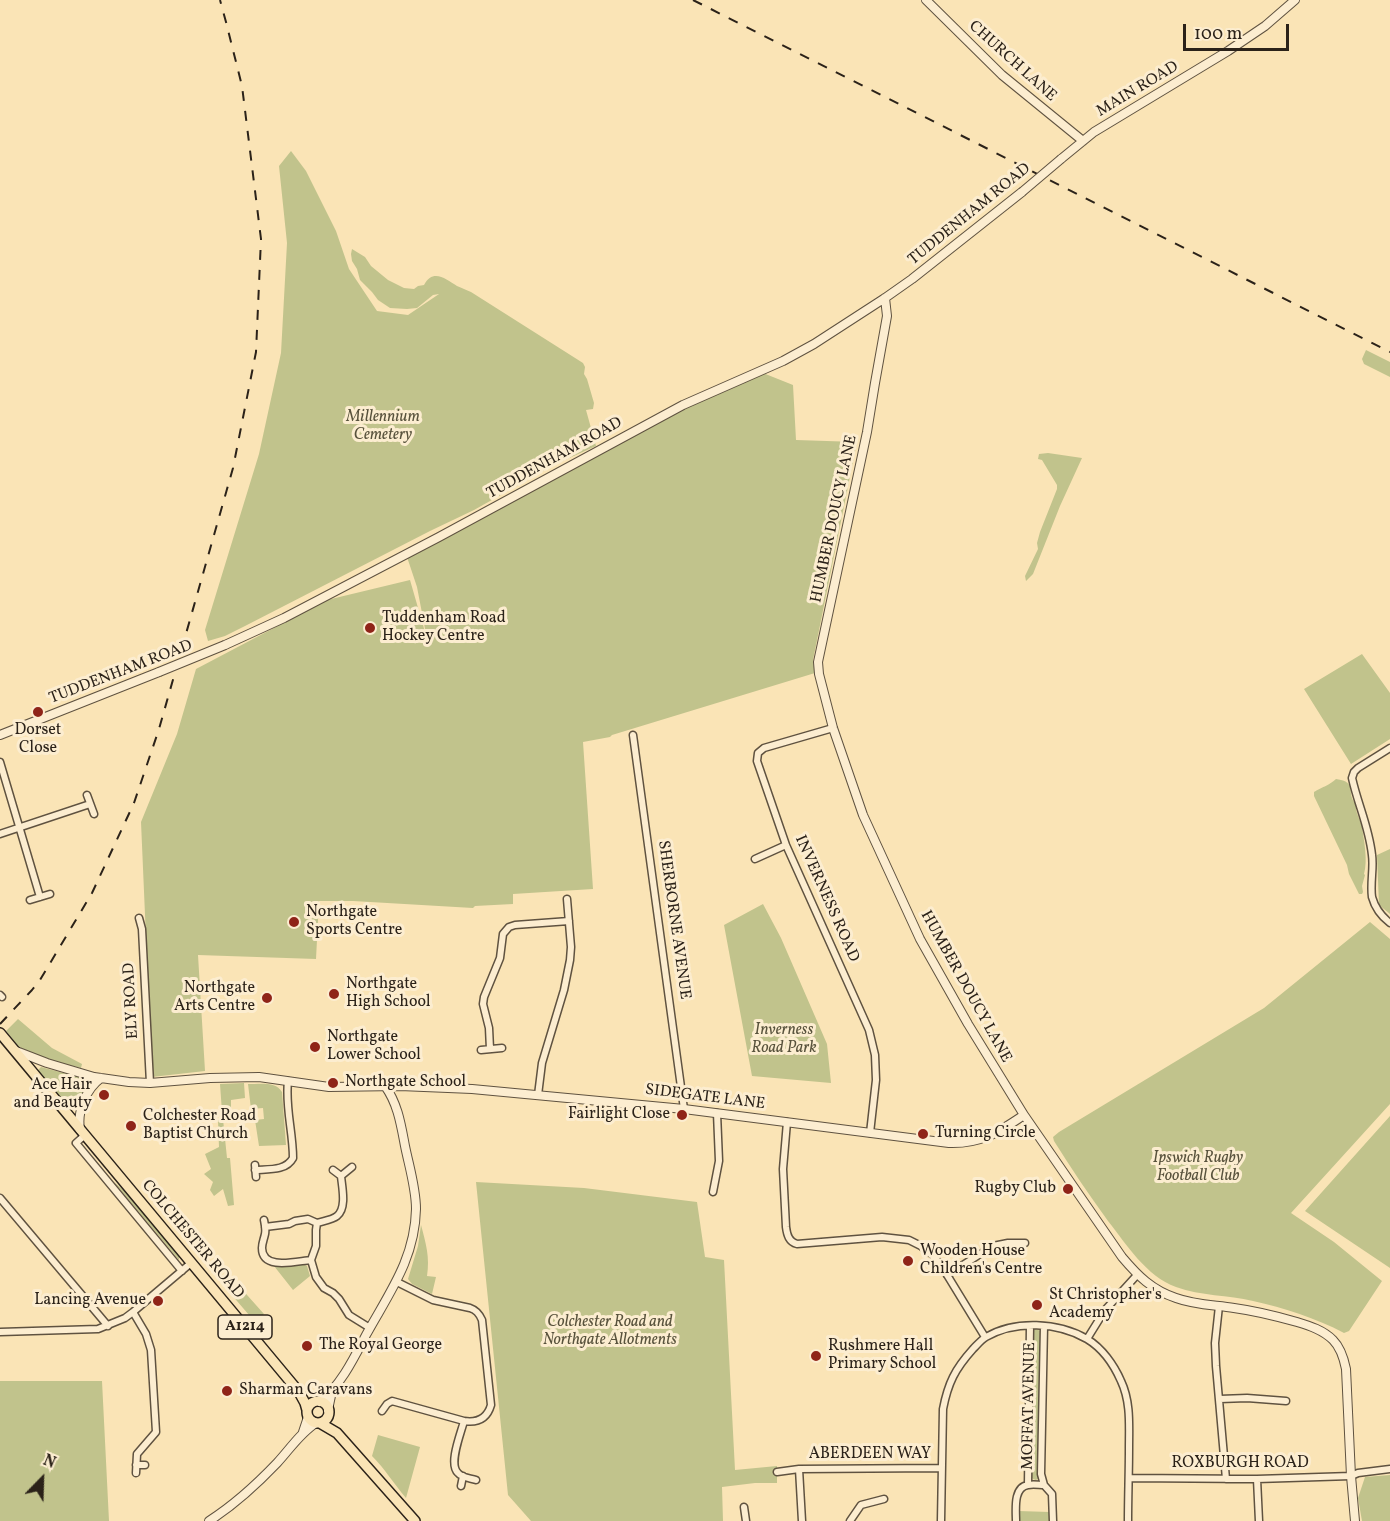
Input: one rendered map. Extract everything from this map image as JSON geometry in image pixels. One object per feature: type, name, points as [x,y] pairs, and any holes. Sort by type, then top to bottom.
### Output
[{"type":"main road","name":"COLCHESTER ROAD","points":[[0,1033],[299,1392],[313,1418]]},
{"type":"main road","name":"COLCHESTER ROAD","points":[[299,1392],[318,1402]]},
{"type":"main road","points":[[337,1433],[326,1405],[318,1402],[310,1404],[313,1418],[337,1433],[415,1521]]},
{"type":"main road","points":[[313,1418],[325,1420],[328,1413]]},
{"type":"street","name":"CHURCH LANE","points":[[926,0],[1002,75],[1083,141]]},
{"type":"street","name":"MAIN ROAD","points":[[1083,141],[1094,132],[1228,51],[1265,26],[1295,0]]},
{"type":"street","name":"TUDDENHAM ROAD","points":[[0,735],[225,645],[284,618],[683,405],[793,356],[912,279],[1083,141]]},
{"type":"street","name":"HUMBER DOUCY LANE","points":[[885,298],[887,316],[867,432],[819,662],[819,674],[832,728],[862,815],[920,939],[968,1024],[1024,1115],[1122,1257],[1137,1275],[1158,1290],[1177,1299],[1267,1314],[1308,1325],[1324,1333],[1336,1344],[1342,1354],[1346,1369],[1355,1521]]},
{"type":"street","name":"INVERNESS ROAD","points":[[832,728],[764,748],[758,753],[757,761],[786,845],[869,1030],[875,1055],[876,1080],[870,1133]]},
{"type":"street","name":"SHERBORNE AVENUE","points":[[633,735],[684,1109]]},
{"type":"street","points":[[1390,748],[1358,768],[1352,778],[1366,820],[1373,857],[1372,896],[1378,912],[1390,923]]},
{"type":"street","points":[[0,762],[40,897]]},
{"type":"street","points":[[87,795],[94,814]]},
{"type":"street","points":[[0,834],[90,804]]},
{"type":"street","points":[[755,859],[786,845]]},
{"type":"street","points":[[30,900],[50,894]]},
{"type":"street","points":[[538,1095],[542,1063],[569,968],[571,947],[567,899]]},
{"type":"street","name":"ELY ROAD","points":[[139,918],[142,929],[150,1083]]},
{"type":"street","points":[[490,1049],[489,1028],[483,1000],[500,957],[505,932],[514,925],[569,921]]},
{"type":"street","points":[[481,1050],[502,1048]]},
{"type":"street","name":"SIDEGATE LANE","points":[[16,1051],[47,1063],[101,1078],[129,1082],[150,1083],[245,1077],[272,1078],[329,1087],[400,1086],[464,1089],[684,1109],[950,1143],[962,1143],[994,1135],[1024,1115]]},
{"type":"street","name":"COLCHESTER ROAD","points":[[101,1078],[94,1084],[82,1105],[79,1121],[82,1132],[76,1143],[182,1270]]},
{"type":"street","points":[[255,1171],[283,1167],[293,1158],[288,1081]]},
{"type":"street","points":[[385,1086],[398,1111]]},
{"type":"street","points":[[328,1413],[333,1389],[397,1282],[410,1249],[416,1207],[398,1111],[400,1086]]},
{"type":"street","name":"COLCHESTER ROAD","points":[[67,1113],[82,1105]]},
{"type":"street","points":[[712,1192],[718,1161],[717,1113]]},
{"type":"street","points":[[787,1122],[783,1169],[786,1232],[790,1240],[797,1244],[882,1237],[909,1240],[932,1254],[985,1337]]},
{"type":"street","points":[[341,1176],[352,1167]]},
{"type":"street","points":[[311,1260],[277,1264],[268,1261],[262,1251],[266,1233],[265,1223],[289,1224],[308,1219],[317,1223],[335,1217],[341,1211],[343,1204],[341,1176],[333,1170]]},
{"type":"street","points":[[0,1198],[108,1326]]},
{"type":"street","points":[[317,1223],[316,1246],[311,1260],[316,1277],[324,1288],[336,1296],[349,1315],[370,1328]]},
{"type":"street","points":[[947,1275],[993,1246],[1025,1243]]},
{"type":"street","points":[[0,1332],[98,1329],[108,1326],[133,1312],[191,1263]]},
{"type":"street","points":[[1087,1339],[1105,1310],[1137,1275]]},
{"type":"street","points":[[382,1411],[392,1401],[475,1422],[483,1419],[490,1405],[482,1320],[478,1312],[470,1308],[433,1300],[397,1282]]},
{"type":"street","points":[[1219,1306],[1215,1342],[1226,1479]]},
{"type":"street","points":[[133,1312],[146,1334],[151,1350],[156,1432],[138,1452],[136,1469],[145,1465]]},
{"type":"street","points":[[940,1521],[943,1409],[954,1372],[985,1337],[1008,1329],[1030,1326],[1062,1329],[1087,1339],[1106,1357],[1120,1379],[1127,1401],[1129,1420],[1128,1521]]},
{"type":"street","name":"MOFFAT AVENUE","points":[[1028,1485],[1030,1326]]},
{"type":"street","name":"MOFFAT AVENUE","points":[[1044,1326],[1041,1474],[1044,1485],[1052,1494],[1053,1521]]},
{"type":"street","points":[[318,1402],[333,1389]]},
{"type":"street","points":[[1220,1399],[1247,1398],[1286,1401]]},
{"type":"street","points":[[209,1521],[234,1504],[256,1484],[302,1434],[313,1418]]},
{"type":"street","points":[[464,1421],[453,1462],[456,1472],[476,1480]]},
{"type":"street","name":"ABERDEEN WAY","points":[[777,1472],[799,1469],[941,1468]]},
{"type":"street","points":[[799,1469],[802,1521]]},
{"type":"street","name":"ROXBURGH ROAD","points":[[1129,1478],[1257,1479],[1351,1476],[1390,1469]]},
{"type":"street","points":[[461,1486],[463,1476]]},
{"type":"street","points":[[1257,1479],[1259,1521]]},
{"type":"street","name":"MOFFAT AVENUE","points":[[1016,1521],[1018,1494],[1021,1488],[1028,1485],[1044,1485]]},
{"type":"street","points":[[850,1521],[861,1505],[884,1499]]},
{"type":"street","points":[[744,1507],[746,1521]]},
{"type":"green space","name":"Millennium Cemetery","points":[[291,151],[306,171],[336,231],[349,269],[377,311],[408,315],[439,294],[433,295],[417,308],[390,308],[378,300],[360,280],[352,261],[352,249],[365,257],[371,266],[388,280],[404,288],[414,289],[424,285],[431,277],[440,276],[471,292],[583,363],[584,374],[594,403],[593,409],[586,410],[596,446],[556,464],[474,510],[245,626],[208,641],[205,630],[259,454],[281,353],[287,243],[279,166]]},
{"type":"green space","points":[[1366,350],[1390,362],[1390,377],[1364,364],[1362,359]]},
{"type":"green space","points":[[763,373],[793,385],[796,440],[857,442],[813,660],[815,673],[610,737],[583,742],[593,889],[513,894],[513,904],[473,908],[319,901],[316,959],[198,955],[205,1071],[152,1077],[141,822],[177,734],[196,669],[327,600],[410,580],[427,639],[417,587],[407,557],[687,407]]},
{"type":"green space","points":[[1048,453],[1082,458],[1033,574],[1026,581],[1025,576],[1038,549],[1040,532],[1057,489],[1057,485],[1042,460],[1038,459],[1039,454]]},
{"type":"green space","points":[[1362,654],[1390,693],[1390,739],[1351,764],[1304,689]]},
{"type":"green space","points":[[1336,779],[1343,780],[1350,785],[1351,796],[1356,804],[1362,827],[1366,863],[1362,894],[1359,894],[1349,874],[1347,865],[1314,796],[1314,792]]},
{"type":"green space","points":[[1390,849],[1390,914],[1379,905],[1377,855]]},
{"type":"green space","name":"Inverness Road Park","points":[[763,904],[781,938],[827,1044],[831,1083],[752,1076],[724,925]]},
{"type":"green space","name":"Ipswich Rugby Football Club","points":[[1370,922],[1390,939],[1390,1104],[1291,1213],[1334,1242],[1382,1281],[1349,1331],[1344,1333],[1311,1318],[1276,1307],[1244,1299],[1195,1292],[1165,1282],[1146,1268],[1122,1240],[1080,1181],[1053,1137],[1264,1008]]},
{"type":"green space","points":[[18,1019],[52,1048],[82,1064],[81,1068],[38,1057],[18,1046],[6,1031]]},
{"type":"green space","points":[[41,1067],[86,1079],[87,1087],[82,1100],[75,1106],[67,1105],[38,1072]]},
{"type":"green space","points":[[244,1083],[245,1098],[231,1100],[231,1111],[222,1112],[220,1084]]},
{"type":"green space","points":[[248,1084],[272,1085],[282,1092],[286,1145],[259,1146],[255,1120],[264,1119],[263,1108],[251,1109]]},
{"type":"green space","points":[[1390,1116],[1390,1268],[1305,1211]]},
{"type":"green space","points":[[223,1119],[227,1158],[230,1158],[234,1205],[228,1206],[223,1189],[214,1196],[210,1190],[213,1182],[204,1174],[211,1169],[205,1154],[219,1147],[218,1120]]},
{"type":"green space","points":[[114,1182],[126,1192],[179,1256],[179,1260]]},
{"type":"green space","name":"Colchester Road and Northgate Allotments","points":[[476,1182],[584,1188],[697,1202],[705,1257],[724,1260],[735,1470],[777,1466],[777,1483],[722,1487],[723,1521],[531,1521],[508,1495]]},
{"type":"green space","points":[[421,1225],[428,1257],[427,1276],[436,1277],[432,1294],[412,1284],[408,1279],[418,1246]]},
{"type":"green space","points":[[305,1265],[310,1276],[293,1290],[274,1266]]},
{"type":"green space","points":[[239,1286],[264,1314],[255,1322],[231,1294]]},
{"type":"green space","points":[[1035,1329],[1041,1331],[1039,1478],[1036,1480],[1032,1478],[1033,1331]]},
{"type":"green space","points":[[0,1381],[102,1381],[109,1521],[0,1521]]},
{"type":"green space","points":[[378,1435],[420,1447],[406,1498],[372,1456]]},
{"type":"green space","points":[[1390,1475],[1390,1521],[1362,1521],[1358,1498],[1365,1477]]},
{"type":"green space","points":[[1018,1511],[1050,1512],[1050,1521],[1018,1521]]},
{"type":"railway","points":[[0,1024],[40,980],[92,893],[134,803],[159,729],[233,468],[256,352],[261,239],[242,86],[220,0]]},
{"type":"railway","points":[[693,0],[1390,352]]},
{"type":"place","name":"Tuddenham Road Hockey Centre","points":[[370,628]]},
{"type":"place","name":"Dorset Close","points":[[38,712]]},
{"type":"place","name":"Northgate Sports Centre","points":[[294,922]]},
{"type":"place","name":"Northgate High School","points":[[334,994]]},
{"type":"place","name":"Northgate Arts Centre","points":[[267,998]]},
{"type":"place","name":"Northgate Lower School","points":[[315,1047]]},
{"type":"place","name":"Northgate School","points":[[333,1083]]},
{"type":"place","name":"Ace Hair and Beauty","points":[[104,1095]]},
{"type":"place","name":"Fairlight Close","points":[[682,1115]]},
{"type":"place","name":"Colchester Road Baptist Church","points":[[131,1126]]},
{"type":"place","name":"Turning Circle","points":[[923,1134]]},
{"type":"place","name":"Rugby Club","points":[[1068,1189]]},
{"type":"place","name":"Wooden House Children's Centre","points":[[908,1261]]},
{"type":"place","name":"Lancing Avenue","points":[[158,1301]]},
{"type":"place","name":"St Christopher's Academy","points":[[1037,1305]]},
{"type":"place","name":"The Royal George","points":[[307,1346]]},
{"type":"place","name":"Rushmere Hall Primary School","points":[[816,1356]]},
{"type":"place","name":"Sharman Caravans","points":[[227,1391]]}]
